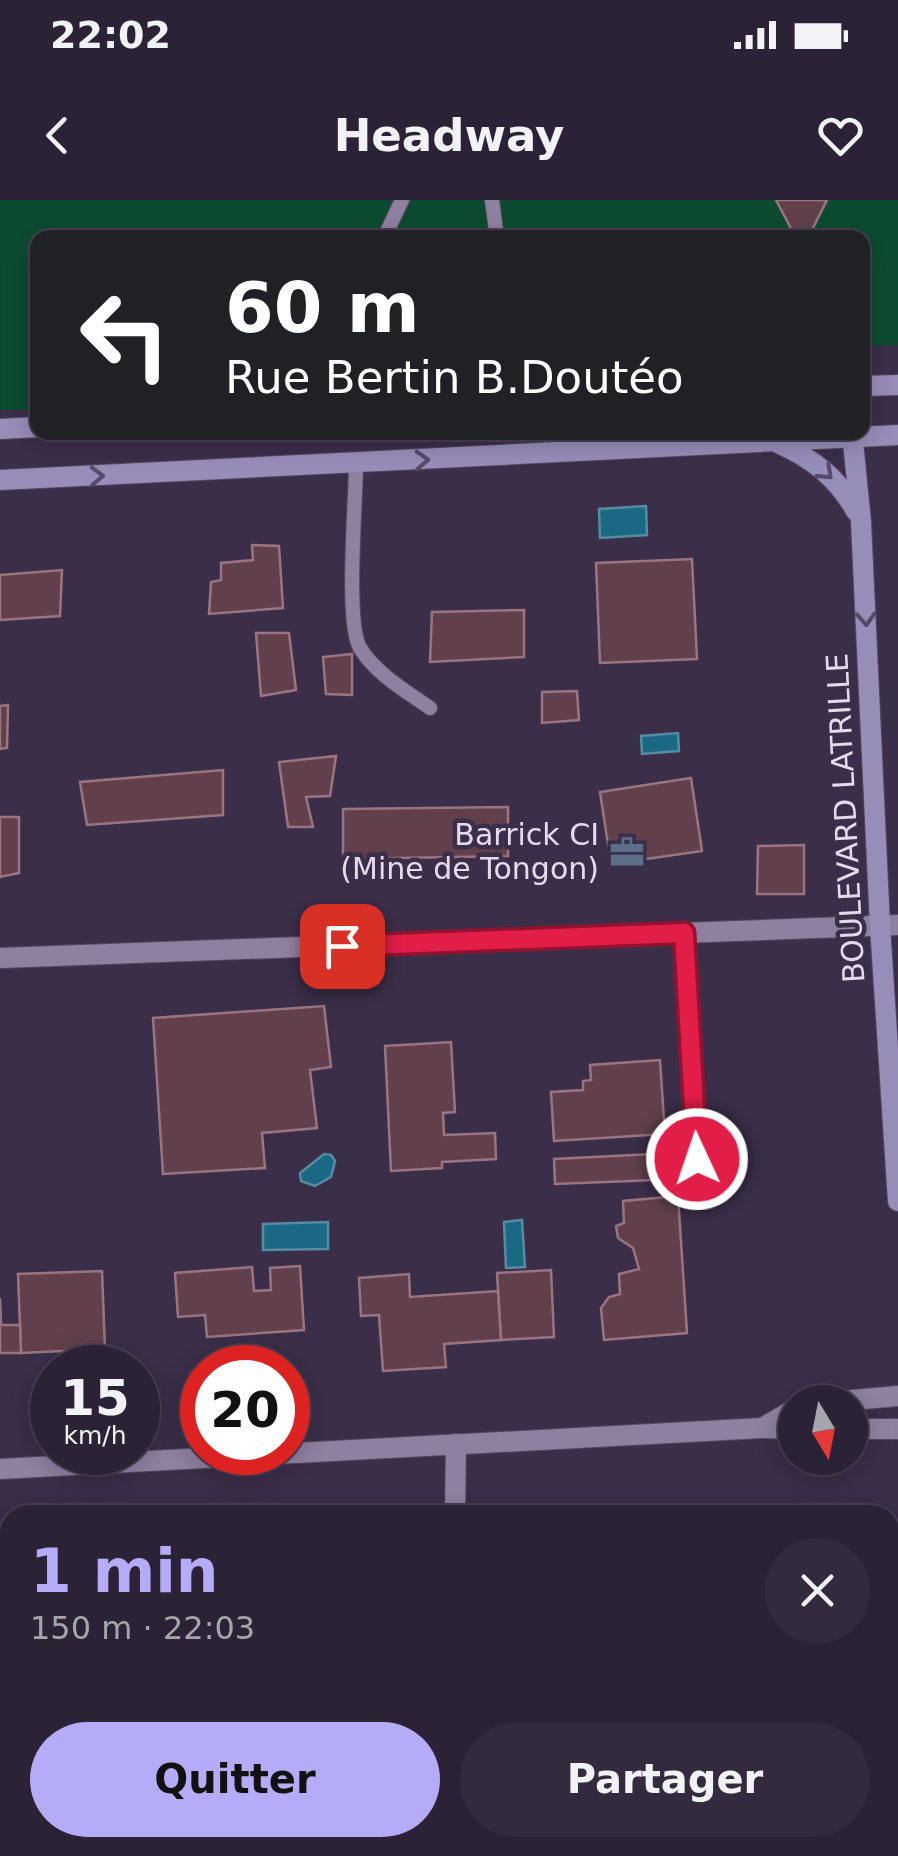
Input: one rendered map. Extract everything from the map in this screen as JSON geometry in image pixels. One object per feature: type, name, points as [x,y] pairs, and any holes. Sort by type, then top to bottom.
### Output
[{"type":"street","points":[[870,386],[898,385]]},
{"type":"street","points":[[0,429],[30,428]]},
{"type":"street","points":[[870,435],[898,435]]},
{"type":"street","points":[[0,480],[356,464],[558,442],[796,440]]},
{"type":"street","name":"BOULEVARD LATRILLE","points":[[853,440],[889,926],[898,1201]]},
{"type":"street","points":[[774,442],[807,456],[828,472],[845,492],[861,522]]},
{"type":"street","points":[[0,958],[889,926]]},
{"type":"street","points":[[868,1399],[898,1396]]},
{"type":"street","points":[[762,1428],[778,1419]]},
{"type":"street","points":[[0,1469],[778,1428]]},
{"type":"street","points":[[868,1429],[898,1429]]},
{"type":"street","points":[[455,1505],[456,1444]]},
{"type":"lane","points":[[388,230],[402,200]]},
{"type":"lane","points":[[492,200],[495,230]]},
{"type":"lane","points":[[356,464],[351,622],[360,648],[393,682],[430,708]]},
{"type":"lane","points":[[684,933],[697,1159]]},
{"type":"green space","points":[[0,200],[898,200],[898,345],[870,346],[870,230],[30,230],[30,410],[0,410]]},
{"type":"water","points":[[646,506],[647,535],[600,538],[599,509]]},
{"type":"water","points":[[678,733],[679,751],[642,754],[641,736]]},
{"type":"water","points":[[324,1154],[335,1161],[331,1177],[315,1186],[301,1181],[300,1173]]},
{"type":"water","points":[[522,1220],[525,1267],[506,1268],[504,1222]]},
{"type":"water","points":[[328,1222],[328,1249],[263,1250],[263,1224]]},
{"type":"building","points":[[776,200],[827,200],[812,230],[792,230]]},
{"type":"building","points":[[252,545],[279,546],[283,608],[209,614],[211,582],[221,580],[221,563],[253,560]]},
{"type":"building","points":[[692,559],[697,659],[600,663],[596,563]]},
{"type":"building","points":[[62,570],[60,616],[0,620],[0,575]]},
{"type":"building","points":[[524,610],[524,657],[430,662],[432,612]]},
{"type":"building","points":[[256,633],[289,633],[296,690],[261,696]]},
{"type":"building","points":[[352,654],[352,695],[326,694],[323,657]]},
{"type":"building","points":[[577,691],[579,720],[542,723],[542,692]]},
{"type":"building","points":[[8,705],[7,748],[0,749],[0,706]]},
{"type":"building","points":[[336,756],[330,796],[306,797],[313,827],[288,827],[279,762]]},
{"type":"building","points":[[223,770],[223,815],[87,825],[80,782]]},
{"type":"building","points":[[691,778],[702,851],[611,864],[600,792]]},
{"type":"building","points":[[508,807],[508,856],[343,859],[343,809]]},
{"type":"building","points":[[0,817],[19,817],[19,873],[0,877]]},
{"type":"building","points":[[804,845],[804,894],[757,894],[758,846]]},
{"type":"building","points":[[324,1006],[331,1067],[310,1070],[317,1128],[262,1133],[265,1168],[163,1174],[153,1018]]},
{"type":"building","points":[[451,1042],[455,1112],[443,1113],[444,1135],[495,1133],[496,1159],[442,1162],[442,1168],[391,1171],[385,1046]]},
{"type":"building","points":[[660,1060],[665,1134],[554,1141],[551,1092],[583,1090],[583,1081],[591,1080],[590,1065]]},
{"type":"building","points":[[678,1126],[680,1179],[555,1184],[554,1159],[653,1154],[652,1135],[665,1134],[665,1127]]},
{"type":"building","points":[[678,1196],[687,1333],[604,1340],[601,1308],[609,1297],[620,1294],[619,1274],[639,1269],[633,1248],[618,1238],[616,1226],[624,1223],[623,1201]]},
{"type":"building","points":[[300,1266],[304,1330],[207,1337],[205,1315],[178,1317],[175,1273],[252,1267],[254,1291],[271,1290],[270,1268]]},
{"type":"building","points":[[551,1270],[554,1337],[501,1340],[497,1273]]},
{"type":"building","points":[[102,1271],[105,1345],[30,1345],[30,1353],[21,1353],[18,1274]]},
{"type":"building","points":[[409,1274],[410,1297],[498,1291],[501,1340],[444,1344],[446,1367],[383,1371],[379,1315],[361,1316],[359,1278]]},
{"type":"building","points":[[0,1298],[1,1325],[20,1325],[21,1353],[0,1353]]},
{"type":"place","name":"Barrick CI (Mine de Tongon)","points":[[627,852]]},
{"type":"route","points":[[342,946],[684,933],[697,1159]]}]
